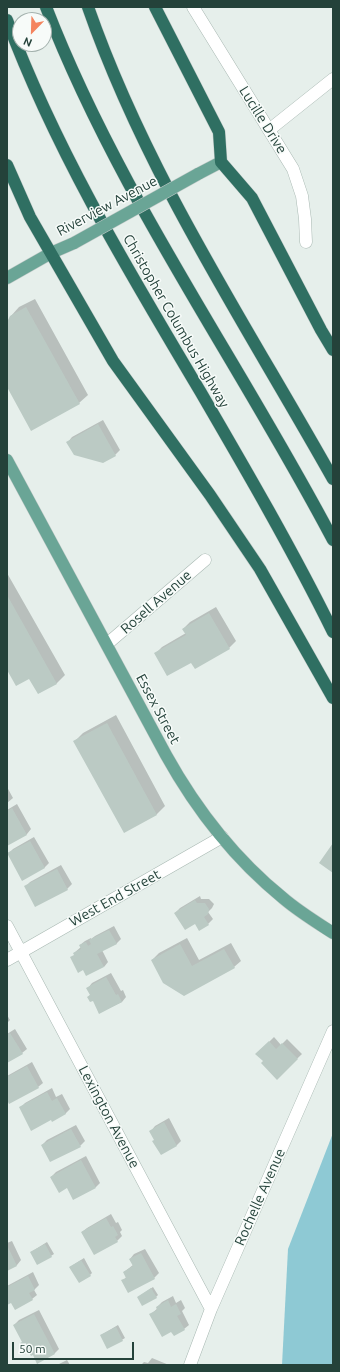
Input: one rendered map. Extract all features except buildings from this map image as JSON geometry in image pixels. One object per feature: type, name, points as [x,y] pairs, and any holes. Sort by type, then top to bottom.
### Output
[{"type":"highway","name":"Christopher Columbus Highway","points":[[46,7],[78,84],[131,189],[333,540]]},
{"type":"highway","points":[[88,7],[136,126],[162,179],[219,283],[333,479]]},
{"type":"highway","points":[[155,7],[219,132],[221,162],[252,198],[333,350]]},
{"type":"highway","name":"Christopher Columbus Highway","points":[[7,20],[34,88],[62,148],[94,210],[272,515],[333,632]]},
{"type":"highway","points":[[7,165],[30,217],[112,361],[210,495],[260,569],[333,698]]},
{"type":"main road","name":"Riverview Avenue","points":[[7,278],[221,162]]},
{"type":"main road","name":"Essex Street","points":[[7,460],[182,783],[193,800],[222,837],[264,882],[283,899],[333,933]]},
{"type":"street","name":"Lucille Drive","points":[[193,7],[293,169],[302,196],[306,242]]},
{"type":"street","points":[[269,130],[333,79]]},
{"type":"street","name":"Rosell Avenue","points":[[107,644],[206,560]]},
{"type":"street","name":"West End Street","points":[[7,960],[222,837]]},
{"type":"street","name":"Lexington Avenue","points":[[7,926],[212,1309]]},
{"type":"street","name":"Rochelle Avenue","points":[[190,1365],[212,1309],[333,1030]]},
{"type":"water","points":[[333,1133],[333,1365],[282,1365],[288,1249]]}]
